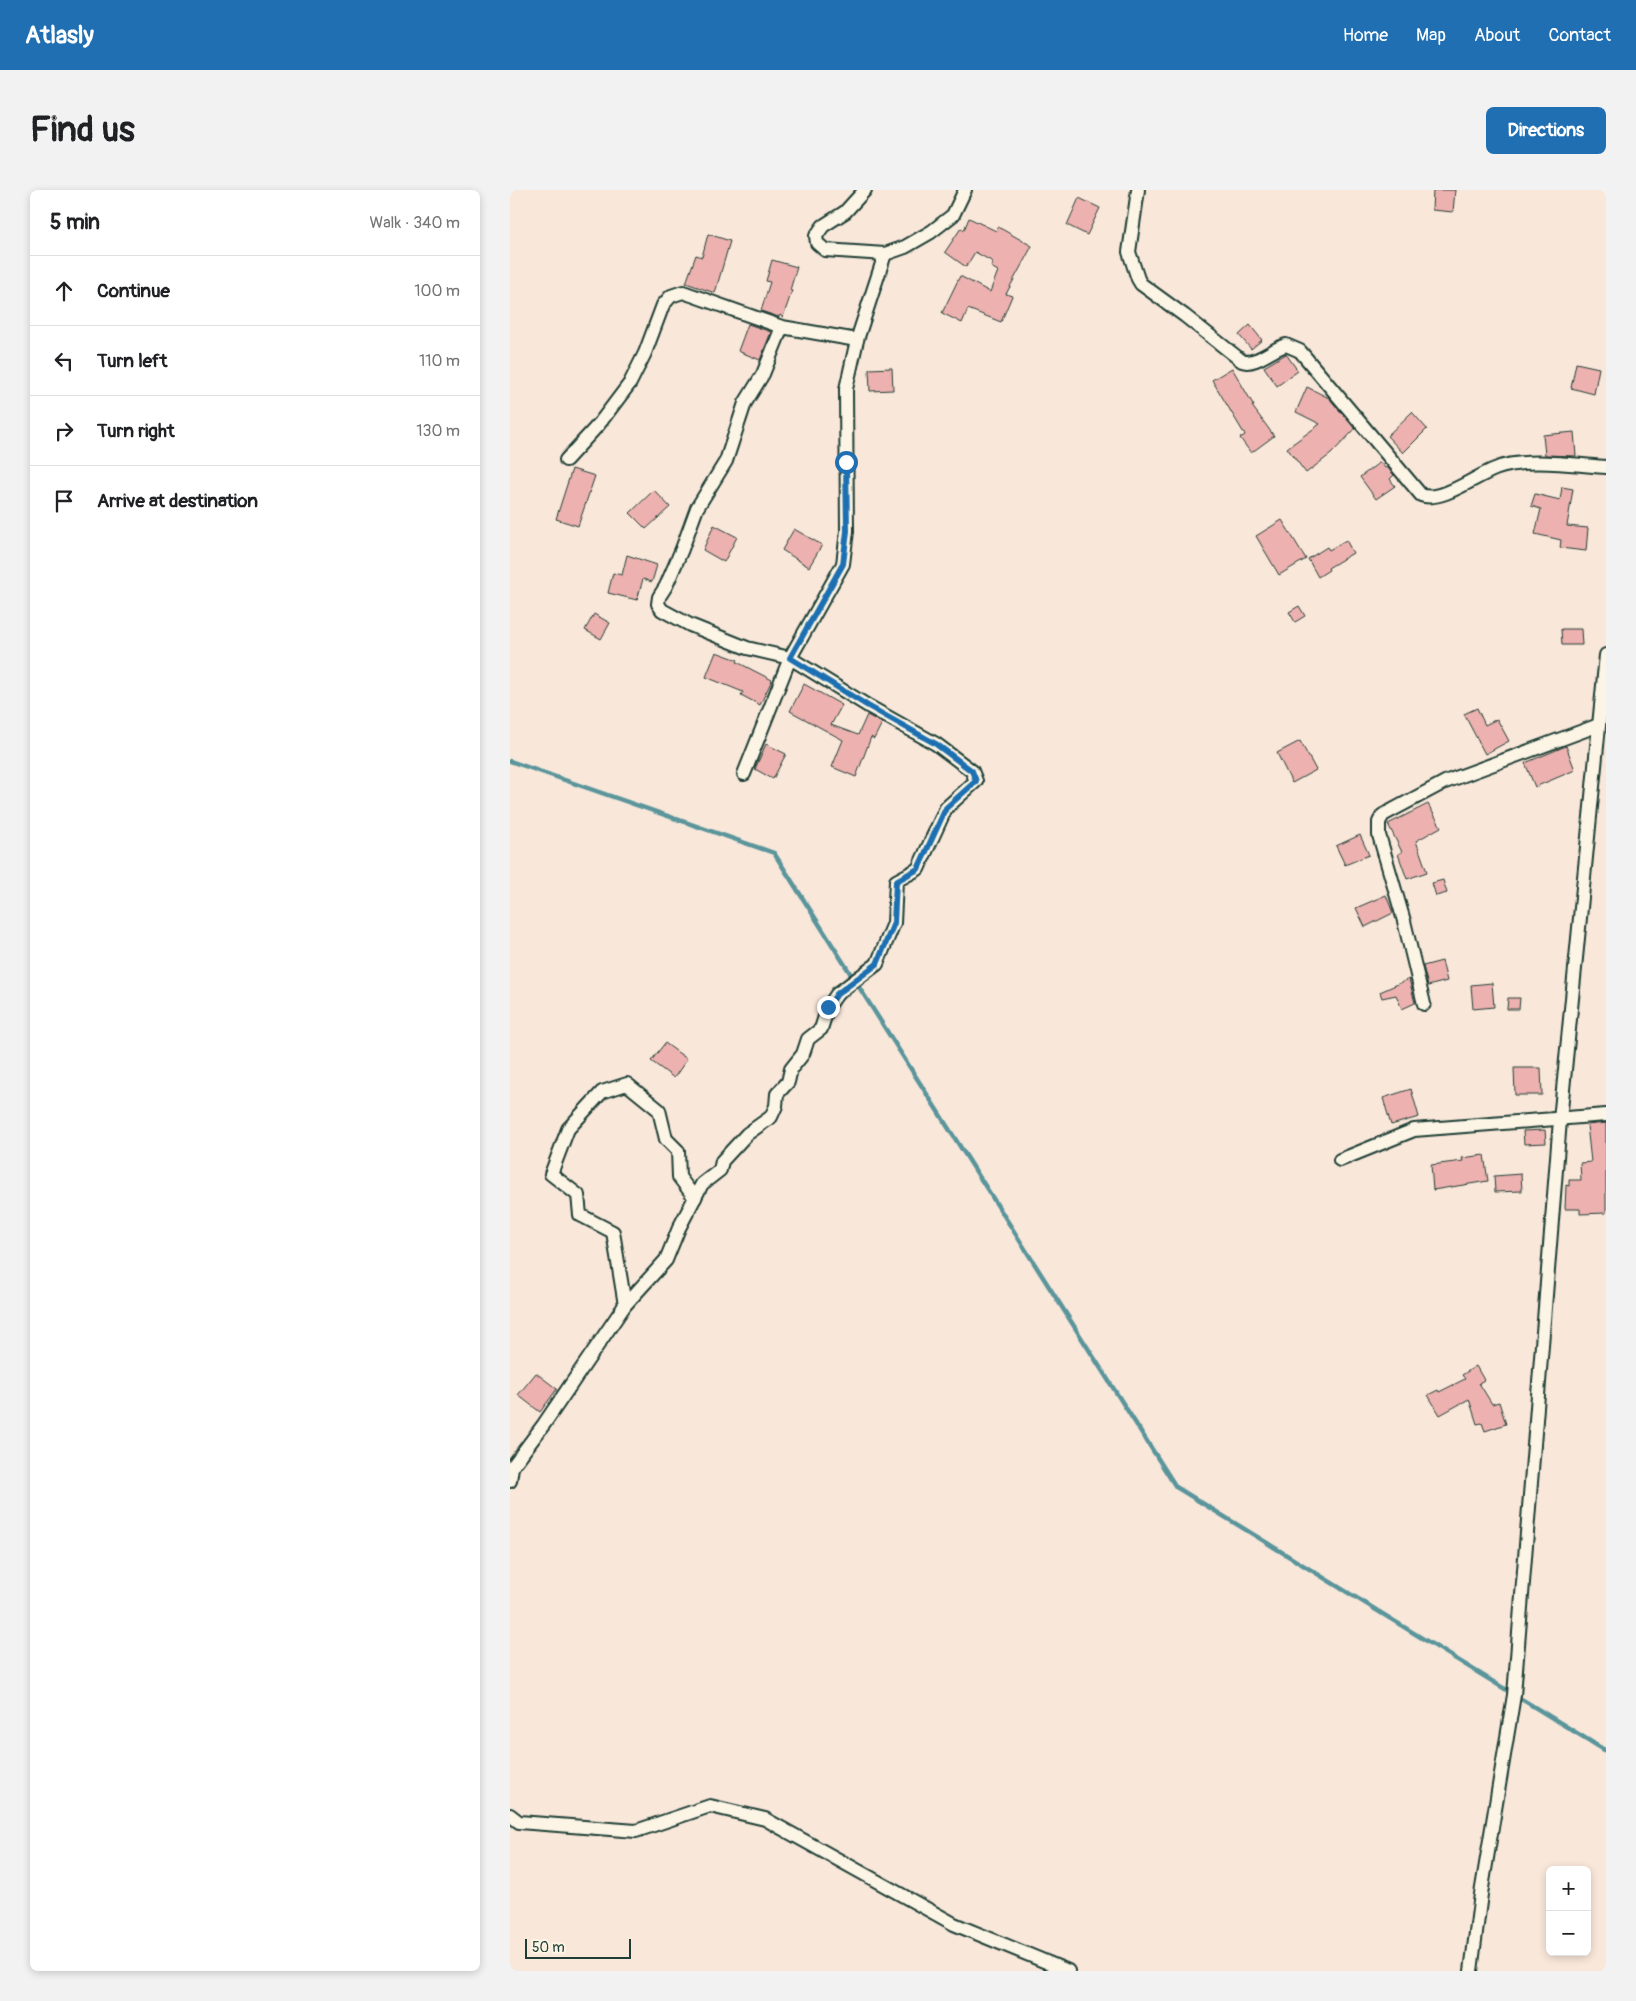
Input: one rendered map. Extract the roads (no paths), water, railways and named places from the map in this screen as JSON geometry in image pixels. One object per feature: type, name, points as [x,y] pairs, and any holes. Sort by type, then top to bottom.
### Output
[{"type":"street","points":[[865,190],[845,212],[824,226],[816,236],[817,243],[825,250],[885,254],[905,247],[931,232],[953,215],[965,190]]},
{"type":"street","points":[[1138,190],[1129,252],[1141,284],[1242,361],[1247,363],[1253,362],[1275,348],[1286,345],[1300,351],[1421,495],[1434,497],[1496,468],[1534,462],[1606,467]]},
{"type":"street","points":[[744,774],[790,658],[843,564],[847,531],[846,389],[857,340],[885,254]]},
{"type":"street","points":[[566,460],[599,424],[630,383],[645,353],[663,304],[672,296],[684,292],[782,327],[857,340]]},
{"type":"street","points":[[510,1481],[512,1467],[544,1424],[625,1305],[666,1260],[679,1228],[702,1184],[720,1170],[722,1161],[747,1134],[771,1117],[776,1106],[777,1094],[788,1082],[791,1069],[803,1054],[808,1039],[821,1028],[828,1007],[837,994],[877,964],[894,923],[896,881],[918,869],[946,808],[976,781],[972,771],[936,744],[868,706],[790,658],[748,648],[690,625],[662,610],[658,604],[659,597],[682,550],[697,508],[726,461],[745,403],[763,374],[782,327]]},
{"type":"street","points":[[1471,1971],[1481,1894],[1514,1695],[1560,1120],[1606,655]]},
{"type":"street","points":[[1424,1004],[1404,921],[1379,835],[1379,822],[1384,815],[1445,782],[1599,725]]},
{"type":"street","points":[[625,1305],[613,1232],[580,1215],[578,1195],[551,1174],[568,1130],[602,1092],[627,1084],[659,1110],[666,1139],[678,1151],[679,1177],[695,1198]]},
{"type":"street","points":[[1340,1160],[1414,1130],[1606,1115]]},
{"type":"street","points":[[510,1815],[519,1822],[636,1831],[710,1806],[765,1819],[954,1924],[1068,1971]]},
{"type":"waterway","points":[[510,761],[774,853],[1176,1487],[1606,1751]]}]
